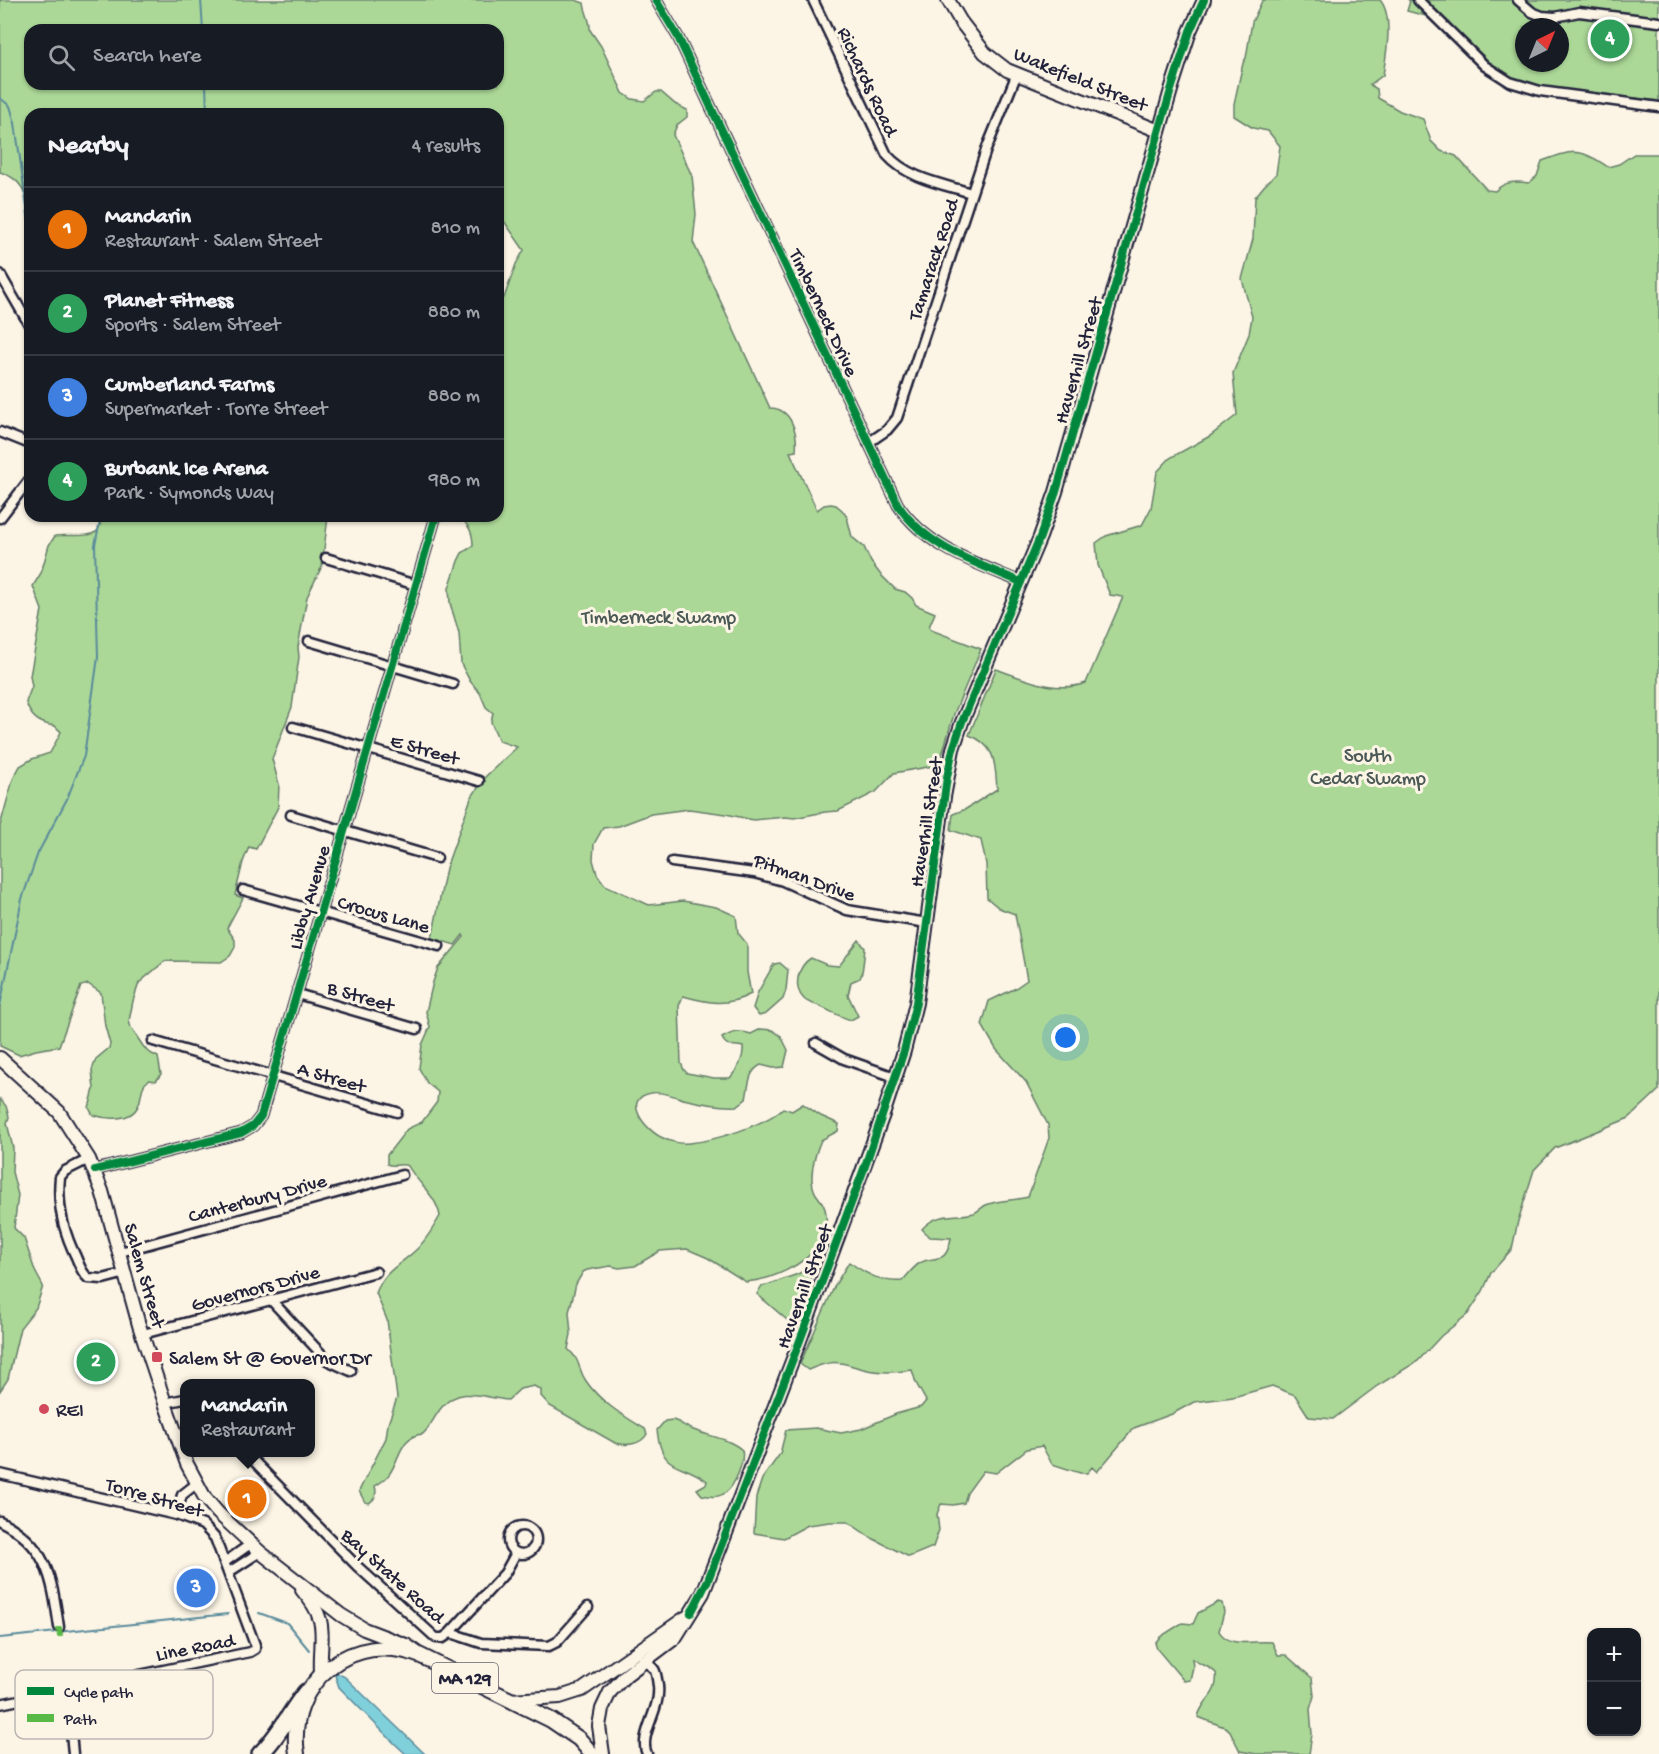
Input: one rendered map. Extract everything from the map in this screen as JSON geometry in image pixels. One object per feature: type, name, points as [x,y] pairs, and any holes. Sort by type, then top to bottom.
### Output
[{"type":"highway","points":[[260,1754],[274,1739],[306,1692]]},
{"type":"main road","points":[[297,1754],[295,1739],[298,1718],[306,1692],[321,1674],[338,1661],[365,1650],[402,1649],[421,1656]]},
{"type":"main road","name":"MA 129","points":[[421,1656],[566,1729],[579,1739],[592,1754]]},
{"type":"street","name":"Timberneck Drive","points":[[656,0],[678,38],[898,505],[923,533],[952,552],[1021,582]]},
{"type":"street","name":"Richards Road","points":[[813,0],[879,143],[887,155],[909,173],[971,193]]},
{"type":"street","name":"Wakefield Street","points":[[949,0],[985,53],[1016,76],[1159,131]]},
{"type":"street","name":"Haverhill Street","points":[[509,1700],[547,1698],[582,1690],[675,1638],[708,1580],[800,1343],[895,1077],[916,1002],[944,797],[953,750],[962,722],[1021,582],[1059,482],[1159,131],[1188,38],[1204,0]]},
{"type":"street","points":[[1418,0],[1485,66],[1510,82],[1540,91],[1659,107]]},
{"type":"street","points":[[1518,0],[1532,12],[1542,16],[1555,17],[1580,12],[1659,22]]},
{"type":"street","name":"Tamarack Road","points":[[868,443],[887,430],[897,418],[971,193],[1016,76]]},
{"type":"street","points":[[0,274],[24,316]]},
{"type":"street","points":[[0,432],[24,442]]},
{"type":"street","points":[[0,518],[24,487]]},
{"type":"street","name":"Libby Avenue","points":[[126,1273],[103,1279],[88,1278],[65,1234],[60,1207],[60,1177],[64,1171],[247,1130],[257,1122],[273,1076],[434,522]]},
{"type":"street","points":[[326,558],[416,585]]},
{"type":"street","points":[[309,641],[453,684]]},
{"type":"street","name":"E Street","points":[[293,727],[479,781]]},
{"type":"street","points":[[291,815],[437,858]]},
{"type":"street","name":"Pitman Drive","points":[[672,862],[754,873],[783,881],[847,910],[927,923]]},
{"type":"street","name":"Crocus Lane","points":[[243,890],[439,946]]},
{"type":"street","name":"B Street","points":[[297,994],[417,1029]]},
{"type":"street","name":"A Street","points":[[153,1041],[397,1112]]},
{"type":"street","points":[[816,1043],[844,1059],[895,1077]]},
{"type":"street","name":"Salem Street","points":[[0,1058],[59,1112],[92,1164],[180,1447]]},
{"type":"street","name":"Canterbury Drive","points":[[120,1252],[402,1175]]},
{"type":"street","name":"Governors Drive","points":[[143,1334],[376,1272]]},
{"type":"street","points":[[271,1300],[327,1360],[351,1371]]},
{"type":"street","points":[[165,1403],[180,1400]]},
{"type":"street","name":"Salem Street","points":[[184,1457],[196,1484],[218,1513],[280,1568],[353,1623],[406,1645],[421,1656]]},
{"type":"street","name":"Bay State Road","points":[[250,1457],[350,1559],[431,1635],[438,1638],[451,1633],[505,1573],[516,1553]]},
{"type":"street","name":"Torre Street","points":[[0,1474],[176,1515],[207,1527],[215,1538],[229,1572],[255,1649]]},
{"type":"street","points":[[176,1515],[182,1495],[196,1484]]},
{"type":"street","points":[[0,1521],[23,1535],[44,1561],[53,1585],[59,1627]]},
{"type":"street","points":[[225,1562],[256,1547]]},
{"type":"street","points":[[229,1572],[256,1547]]},
{"type":"street","name":"Salem Street","points":[[280,1568],[310,1599],[320,1617],[323,1638],[321,1674]]},
{"type":"street","points":[[451,1633],[481,1643],[546,1647],[557,1642],[588,1607]]},
{"type":"street","name":"Line Road","points":[[161,1670],[250,1652],[255,1649]]},
{"type":"street","name":"Haverhill Street","points":[[603,1754],[599,1726],[605,1700],[615,1685],[640,1658]]},
{"type":"street","points":[[640,1658],[654,1668],[658,1685],[657,1706],[644,1740],[647,1754]]},
{"type":"street","name":"Line Road","points":[[0,1704],[15,1701]]},
{"type":"street","points":[[72,1739],[73,1754]]},
{"type":"green space","name":"Timberneck Swamp","points":[[0,0],[575,0],[584,3],[590,30],[601,46],[623,93],[632,99],[644,101],[656,92],[661,92],[675,104],[687,110],[687,117],[677,125],[673,135],[692,176],[696,214],[693,242],[770,408],[783,412],[792,422],[796,436],[796,451],[790,452],[817,510],[824,505],[831,504],[842,510],[847,517],[852,537],[864,547],[880,574],[895,589],[905,592],[912,598],[916,605],[935,613],[929,627],[931,630],[981,649],[954,714],[939,765],[894,773],[876,792],[838,811],[794,818],[753,820],[689,809],[651,814],[619,826],[603,828],[594,844],[593,860],[597,874],[605,885],[649,905],[683,901],[716,907],[736,916],[738,933],[747,944],[747,972],[751,994],[725,1002],[683,996],[679,1006],[681,1063],[684,1070],[687,1073],[714,1078],[730,1078],[740,1064],[743,1047],[728,1045],[722,1038],[736,1032],[751,1034],[761,1029],[772,1030],[781,1036],[788,1050],[784,1067],[773,1068],[761,1065],[754,1071],[746,1099],[737,1106],[710,1104],[663,1093],[642,1096],[637,1102],[637,1108],[639,1115],[650,1129],[676,1142],[700,1142],[739,1131],[765,1120],[783,1108],[792,1111],[803,1104],[839,1124],[838,1131],[821,1140],[812,1174],[813,1188],[825,1211],[825,1234],[812,1253],[786,1271],[746,1282],[708,1258],[687,1249],[660,1251],[635,1266],[619,1268],[611,1266],[583,1272],[576,1284],[569,1312],[571,1334],[568,1349],[592,1389],[613,1408],[645,1429],[647,1434],[637,1442],[615,1443],[550,1406],[541,1396],[541,1390],[534,1386],[520,1389],[508,1400],[473,1394],[457,1396],[449,1400],[440,1410],[423,1434],[410,1438],[388,1475],[375,1486],[373,1500],[369,1503],[365,1502],[359,1491],[386,1438],[397,1398],[387,1320],[376,1293],[384,1278],[412,1254],[440,1216],[435,1202],[408,1166],[387,1164],[387,1155],[407,1129],[422,1122],[437,1102],[438,1092],[427,1083],[419,1068],[422,1045],[430,1027],[426,1012],[438,968],[464,937],[463,935],[455,945],[432,938],[446,868],[471,798],[486,776],[517,747],[499,741],[491,722],[493,713],[486,707],[480,693],[461,664],[459,633],[450,603],[449,588],[462,553],[473,546],[470,529],[464,522],[504,522],[504,298],[516,264],[524,250],[504,221],[504,108],[24,108],[24,192],[15,179],[0,172]]},
{"type":"green space","name":"South Cedar Swamp","points":[[1264,0],[1380,0],[1387,16],[1387,47],[1383,75],[1370,85],[1377,89],[1378,98],[1400,111],[1423,119],[1431,141],[1441,151],[1456,156],[1487,190],[1495,191],[1511,182],[1529,183],[1537,176],[1542,161],[1561,154],[1583,153],[1608,167],[1619,164],[1634,154],[1659,154],[1659,1090],[1629,1118],[1555,1148],[1534,1170],[1512,1249],[1491,1273],[1483,1291],[1468,1314],[1441,1336],[1418,1361],[1377,1386],[1333,1419],[1309,1417],[1295,1395],[1272,1386],[1233,1397],[1194,1402],[1172,1414],[1134,1428],[1097,1472],[1092,1467],[1087,1473],[1080,1473],[1052,1464],[1042,1446],[1027,1449],[996,1473],[983,1471],[967,1493],[964,1503],[941,1504],[937,1514],[939,1530],[933,1547],[909,1557],[870,1537],[848,1522],[808,1525],[784,1538],[754,1533],[756,1497],[762,1479],[780,1454],[786,1430],[816,1428],[841,1433],[861,1429],[896,1414],[921,1407],[926,1401],[912,1370],[879,1372],[835,1362],[808,1370],[800,1364],[835,1285],[849,1262],[880,1279],[902,1281],[920,1263],[943,1256],[949,1247],[951,1238],[930,1237],[922,1229],[940,1217],[974,1213],[991,1203],[1028,1197],[1049,1138],[1048,1125],[1026,1082],[996,1049],[982,1025],[989,1001],[1027,980],[1015,914],[999,908],[987,898],[986,864],[981,840],[951,830],[953,814],[966,809],[997,789],[994,763],[989,750],[978,739],[969,735],[996,669],[1029,681],[1052,686],[1063,687],[1086,683],[1123,597],[1110,595],[1098,565],[1096,543],[1106,536],[1142,525],[1151,508],[1157,472],[1170,458],[1210,436],[1237,415],[1233,373],[1249,334],[1252,317],[1242,279],[1253,239],[1255,197],[1276,174],[1280,146],[1268,131],[1253,128],[1234,116],[1234,104],[1246,58],[1252,22]]},
{"type":"green space","points":[[1408,0],[1659,0],[1659,101],[1526,85],[1497,72],[1441,20],[1407,11],[1410,1]]},
{"type":"green space","points":[[101,522],[327,522],[322,566],[307,597],[298,647],[299,657],[292,707],[272,759],[279,784],[278,807],[256,849],[249,847],[243,862],[235,895],[243,898],[227,928],[235,940],[235,947],[230,956],[221,962],[165,961],[139,983],[129,1021],[143,1046],[148,1052],[158,1057],[161,1074],[156,1081],[149,1080],[144,1086],[135,1111],[118,1118],[93,1115],[89,1108],[94,1089],[92,1070],[96,1059],[109,1048],[110,1044],[101,993],[88,984],[81,986],[59,1046],[19,1055],[0,1046],[0,826],[13,779],[20,766],[50,753],[61,732],[55,726],[44,724],[36,719],[26,702],[32,686],[30,676],[42,610],[33,586],[41,573],[49,545],[55,536],[84,535],[95,533]]},
{"type":"green space","points":[[859,940],[865,948],[862,973],[860,978],[851,982],[848,995],[858,1016],[851,1020],[847,1019],[804,999],[798,989],[798,977],[806,962],[811,958],[827,965],[839,966]]},
{"type":"green space","points":[[780,963],[788,970],[783,999],[766,1014],[759,1016],[753,1008],[758,992],[774,964]]},
{"type":"green space","points":[[0,1099],[6,1106],[9,1117],[7,1123],[13,1148],[12,1172],[18,1195],[14,1228],[24,1238],[35,1271],[43,1286],[36,1308],[20,1328],[8,1379],[0,1391]]},
{"type":"green space","points":[[813,1264],[815,1265],[797,1332],[787,1320],[757,1294],[761,1287],[798,1274]]},
{"type":"green space","points":[[673,1420],[731,1443],[742,1450],[743,1455],[738,1473],[729,1490],[720,1496],[702,1495],[697,1489],[707,1481],[674,1464],[663,1454],[657,1430],[665,1421]]},
{"type":"green space","points":[[1218,1602],[1222,1603],[1224,1612],[1219,1631],[1223,1637],[1236,1642],[1272,1642],[1278,1655],[1286,1655],[1312,1678],[1314,1696],[1310,1709],[1312,1734],[1309,1754],[1256,1754],[1240,1751],[1227,1728],[1198,1717],[1213,1692],[1216,1673],[1192,1659],[1190,1680],[1184,1681],[1157,1649],[1155,1643],[1160,1637],[1182,1623],[1193,1624],[1198,1613]]},
{"type":"water","points":[[337,1673],[345,1677],[425,1754],[406,1754],[394,1743],[339,1687],[335,1675]]},
{"type":"waterway","points":[[201,0],[203,24]]},
{"type":"waterway","points":[[206,90],[207,108]]},
{"type":"waterway","points":[[0,98],[10,106],[15,123],[24,187]]},
{"type":"waterway","points":[[0,1006],[22,899],[38,853],[67,799],[84,756],[98,657],[95,545],[100,522]]},
{"type":"waterway","points":[[259,1613],[287,1623],[309,1650]]},
{"type":"waterway","points":[[0,1638],[228,1614]]},
{"type":"marked path","points":[[59,1627],[60,1637]]},
{"type":"cycle path","points":[[656,0],[678,37],[898,505],[910,520],[938,543],[970,561],[1021,582]]},
{"type":"cycle path","points":[[691,1613],[708,1580],[799,1343],[865,1166],[904,1051],[916,1003],[947,777],[953,749],[962,722],[1040,537],[1056,492],[1171,90],[1190,31],[1204,0]]},
{"type":"cycle path","points":[[95,1170],[241,1133],[253,1126],[261,1116],[434,522]]},
{"type":"place","name":"Burbank Ice Arena","points":[[1610,39]]},
{"type":"place","name":"Salem St @ Governor Dr","points":[[157,1357]]},
{"type":"place","name":"Planet Fitness","points":[[96,1362]]},
{"type":"place","name":"REI","points":[[44,1409]]},
{"type":"place","name":"Mandarin","points":[[247,1499]]},
{"type":"place","name":"Cumberland Farms","points":[[196,1588]]}]
